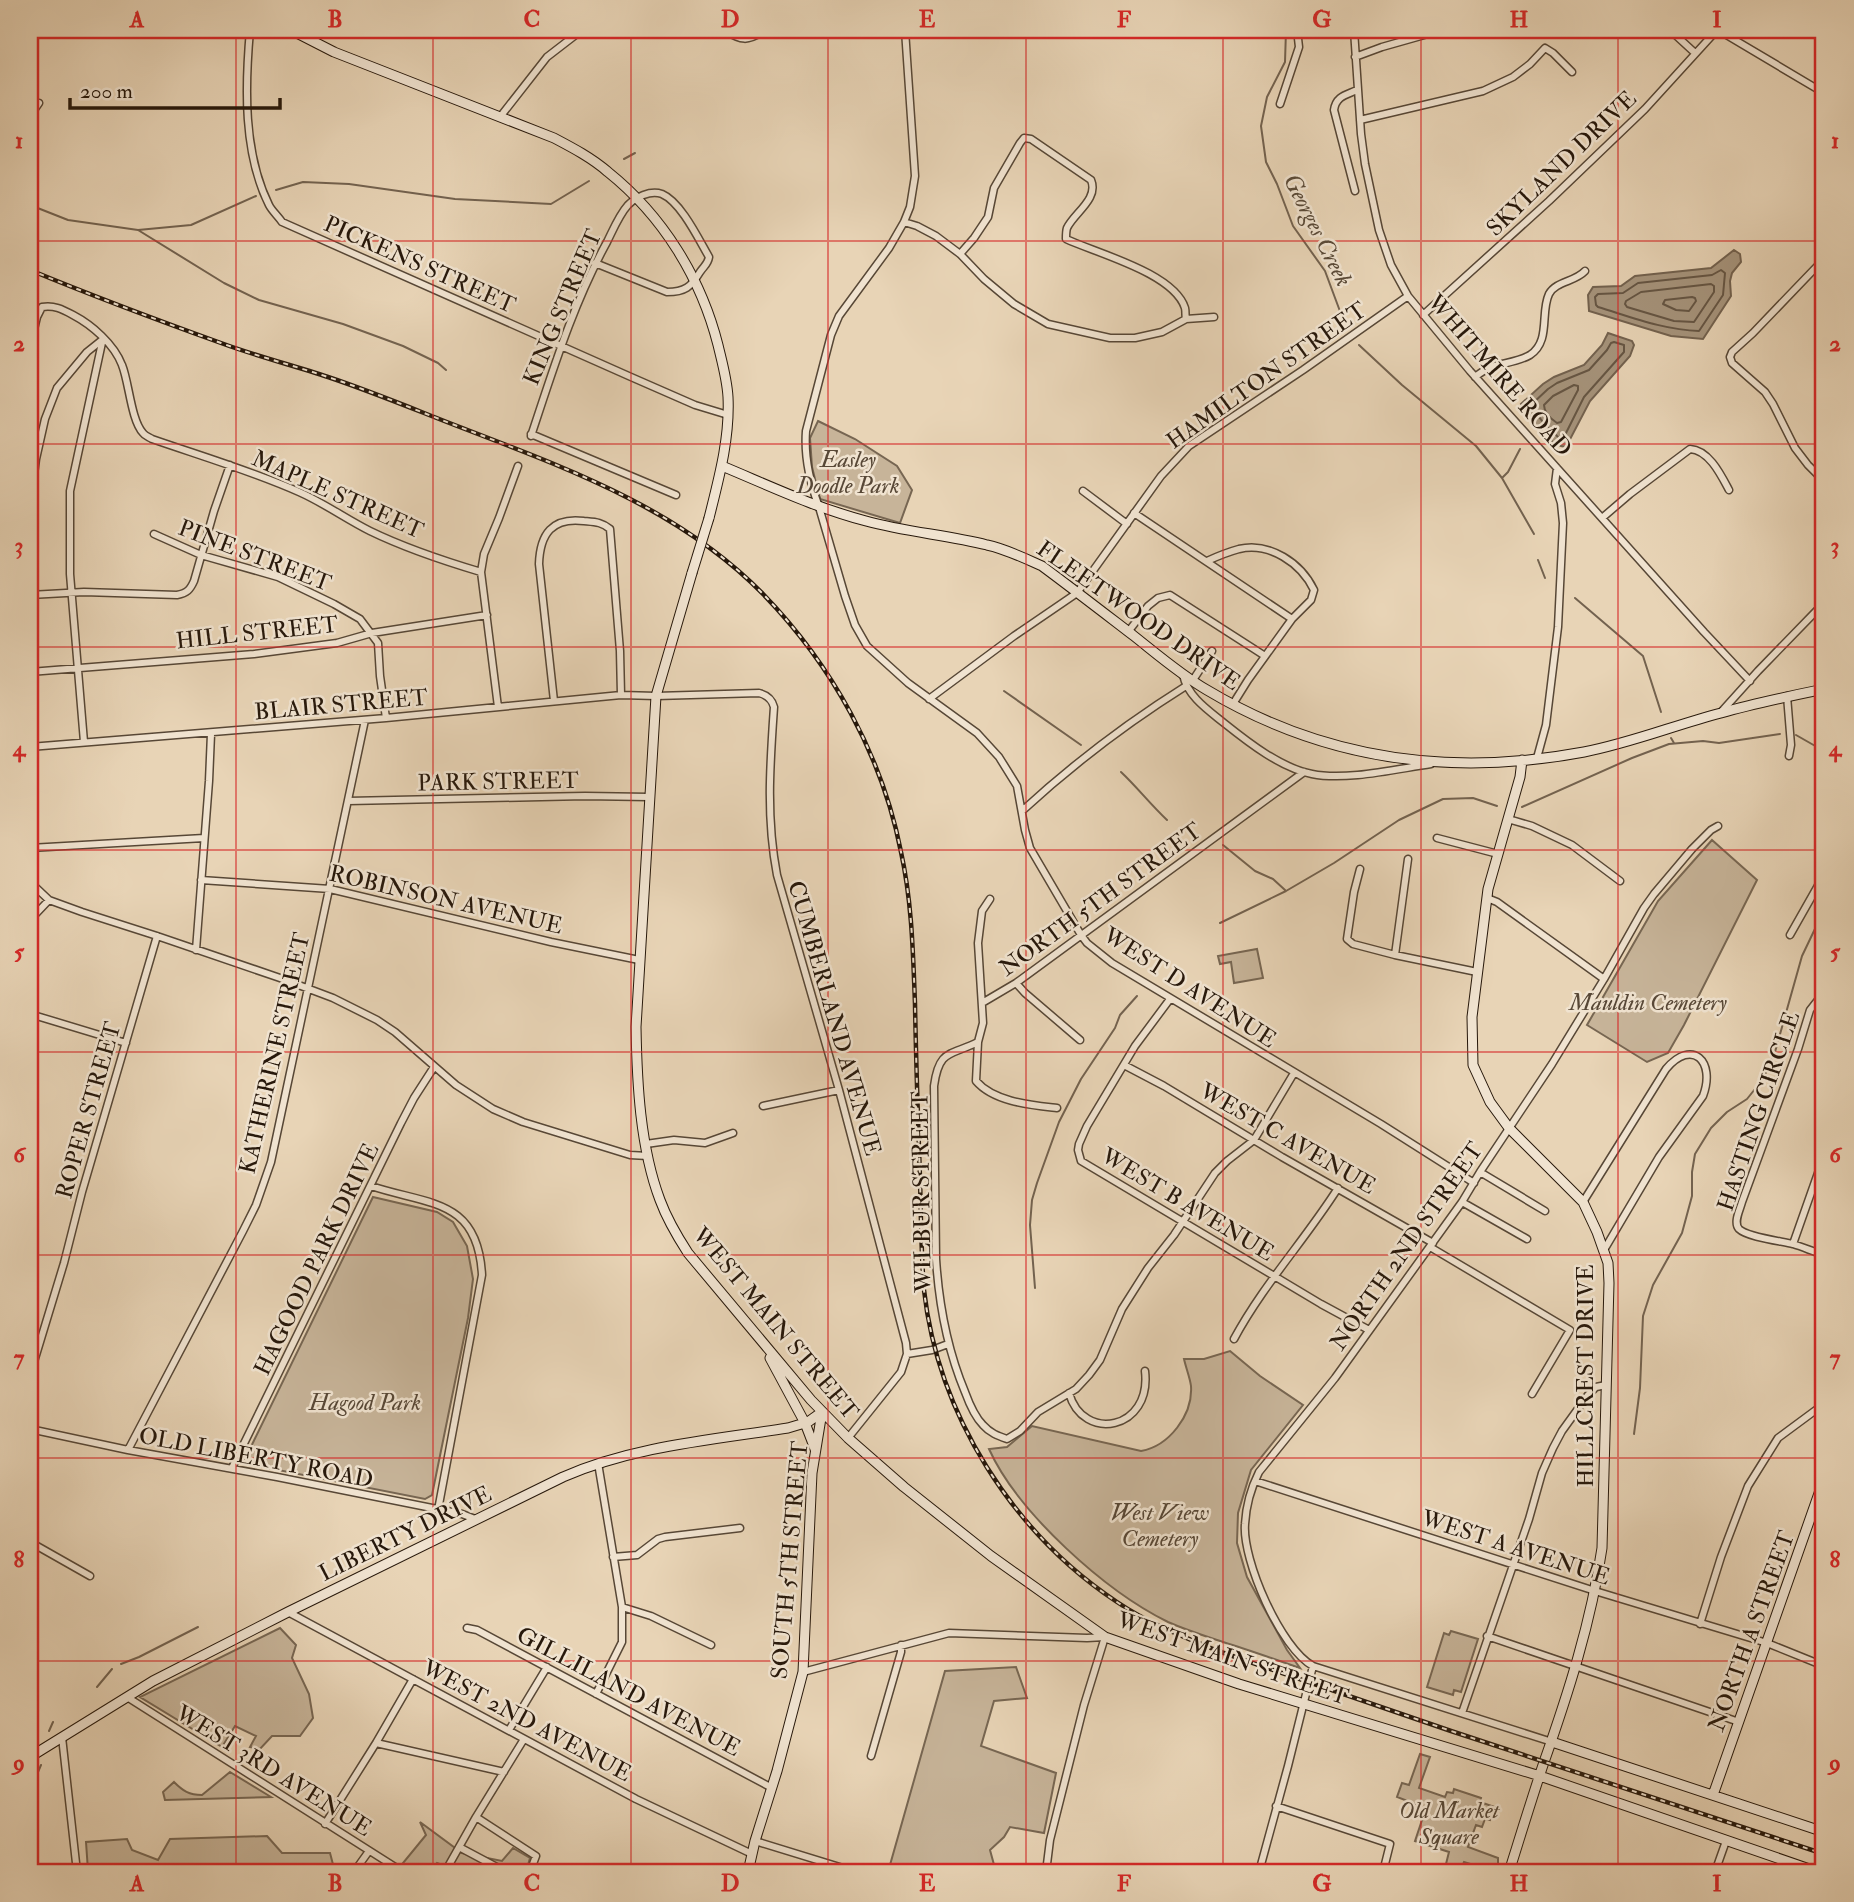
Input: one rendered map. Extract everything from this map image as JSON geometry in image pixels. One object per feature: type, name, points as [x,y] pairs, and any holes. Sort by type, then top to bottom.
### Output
[{"type":"main road","name":"WEST MAIN STREET","points":[[292,30],[334,52],[554,138],[609,172],[664,230],[695,281],[714,329],[724,370],[728,415],[722,466],[709,518],[656,696],[639,960],[637,1066],[646,1144],[659,1198],[688,1253],[759,1339],[822,1412],[904,1487],[991,1556],[1105,1637],[1239,1684],[1540,1776],[1818,1872]]},
{"type":"main road","name":"FLEETWOOD DRIVE","points":[[722,466],[820,507],[886,526],[999,548],[1020,556],[1042,566],[1183,673],[1189,683],[1278,725],[1341,747],[1384,757],[1462,764],[1537,758],[1612,746],[1721,713],[1824,689]]},
{"type":"main road","name":"HILLCREST DRIVE","points":[[1509,1872],[1576,1666],[1595,1591],[1602,1548],[1609,1283],[1604,1250],[1583,1202],[1509,1128],[1490,1102],[1473,1065],[1472,1017],[1487,898],[1520,778],[1522,760]]},
{"type":"main road","points":[[759,1339],[805,1423],[816,1451]]},
{"type":"main road","name":"LIBERTY DRIVE","points":[[30,1757],[153,1681],[563,1477],[598,1463],[654,1448],[788,1428],[805,1423],[822,1412]]},
{"type":"main road","name":"SOUTH 5TH STREET","points":[[748,1872],[803,1672],[812,1474],[822,1412]]},
{"type":"main road","name":"NORTH A STREET","points":[[1713,1795],[1821,1502],[1824,1479]]},
{"type":"main road","points":[[1552,1742],[1821,1831]]},
{"type":"street","name":"PICKENS STREET","points":[[250,30],[246,81],[252,151],[270,207],[282,222],[695,405],[728,415]]},
{"type":"street","points":[[500,117],[547,57],[582,30]]},
{"type":"street","points":[[724,30],[736,38],[747,39],[765,30]]},
{"type":"street","name":"WEST D AVENUE","points":[[905,30],[915,176],[910,207],[889,248],[839,316],[831,335],[805,439],[813,490],[855,625],[867,646],[908,683],[977,733],[999,757],[1017,786],[1030,848],[1087,943],[1112,963],[1170,999],[1381,1124],[1474,1183]]},
{"type":"street","points":[[1280,104],[1299,47],[1297,30]]},
{"type":"street","name":"WHITMIRE ROAD","points":[[1354,30],[1365,164],[1379,230],[1391,265],[1408,296],[1475,377],[1750,681]]},
{"type":"street","points":[[1355,57],[1442,30]]},
{"type":"street","points":[[1670,30],[1695,53]]},
{"type":"street","points":[[1718,30],[1824,93]]},
{"type":"street","name":"SKYLAND DRIVE","points":[[1423,315],[1600,152],[1718,30]]},
{"type":"street","points":[[1360,120],[1483,91],[1513,77],[1545,48],[1553,52],[1572,72]]},
{"type":"street","points":[[1355,191],[1334,110],[1335,102],[1341,96],[1357,90]]},
{"type":"street","points":[[30,116],[39,103]]},
{"type":"street","points":[[960,254],[988,217],[994,188],[1020,143],[1024,138],[1031,139],[1091,180],[1092,192],[1066,230],[1066,239],[1130,264],[1160,281],[1176,295],[1185,308],[1185,319]]},
{"type":"street","points":[[596,263],[667,292],[678,292],[695,281],[709,263],[709,257],[690,224],[671,200],[660,193],[636,198]]},
{"type":"street","name":"KING STREET","points":[[636,198],[625,208],[596,263],[561,345],[531,435],[676,495]]},
{"type":"street","points":[[904,222],[936,236],[960,254],[1014,304],[1048,324],[1110,338],[1135,338],[1162,332],[1185,319],[1214,317]]},
{"type":"street","points":[[1824,259],[1730,357],[1732,363],[1765,393],[1796,448],[1824,481]]},
{"type":"street","points":[[1475,377],[1488,369],[1530,355],[1542,338],[1550,292],[1585,271]]},
{"type":"street","name":"HAMILTON STREET","points":[[929,699],[1077,593],[1174,460],[1189,446],[1408,296]]},
{"type":"street","points":[[30,346],[42,307],[51,305],[81,319],[103,338]]},
{"type":"street","points":[[85,742],[72,592],[70,491],[103,338]]},
{"type":"street","points":[[103,338],[87,352],[57,388],[45,419],[31,498],[32,595],[72,592],[186,593],[194,581],[230,465]]},
{"type":"street","name":"MAPLE STREET","points":[[103,338],[121,362],[132,408],[142,433],[312,498],[371,532],[481,572]]},
{"type":"street","points":[[1602,518],[1690,449],[1703,454],[1718,470],[1729,490]]},
{"type":"street","points":[[498,707],[481,572],[484,554],[517,466]]},
{"type":"street","points":[[1537,758],[1546,725],[1558,626],[1563,523],[1555,484],[1557,468]]},
{"type":"street","points":[[1083,491],[1127,524]]},
{"type":"street","points":[[1134,513],[1292,619]]},
{"type":"street","points":[[554,701],[539,564],[540,548],[546,534],[554,526],[575,520],[603,523],[610,529],[621,695]]},
{"type":"street","name":"PINE STREET","points":[[154,534],[201,555],[278,578],[312,593],[360,619],[372,634]]},
{"type":"street","points":[[1207,561],[1241,549],[1271,551],[1287,558],[1309,579],[1314,590],[1311,600],[1292,619],[1233,704]]},
{"type":"street","points":[[1128,632],[1148,606],[1158,598],[1170,595],[1265,656]]},
{"type":"street","points":[[1721,713],[1824,603]]},
{"type":"street","name":"HILL STREET","points":[[30,672],[254,654],[337,643],[372,634],[486,615]]},
{"type":"street","points":[[372,634],[378,643],[386,718]]},
{"type":"street","points":[[1022,811],[1061,775],[1189,683],[1212,651]]},
{"type":"street","points":[[1189,683],[1201,704],[1233,730],[1294,769],[1314,775],[1340,776],[1440,763]]},
{"type":"street","name":"CUMBERLAND AVENUE","points":[[656,696],[759,693],[772,701],[774,707],[769,799],[772,852],[785,907],[839,1090],[903,1328],[907,1354]]},
{"type":"street","name":"BLAIR STREET","points":[[30,747],[211,734],[621,695],[656,696]]},
{"type":"street","points":[[1787,696],[1791,745],[1789,756]]},
{"type":"street","name":"KATHERINE STREET","points":[[128,1450],[256,1205],[271,1162],[365,720]]},
{"type":"street","points":[[196,950],[211,734]]},
{"type":"street","name":"NORTH 5TH STREET","points":[[982,1003],[1016,983],[1304,772]]},
{"type":"street","name":"PARK STREET","points":[[348,801],[649,797]]},
{"type":"street","points":[[1508,819],[1532,826],[1572,845],[1620,881]]},
{"type":"street","name":"NORTH 2ND STREET","points":[[1313,1666],[1294,1651],[1275,1621],[1251,1566],[1246,1547],[1245,1525],[1251,1487],[1259,1472],[1335,1378],[1462,1202],[1605,979],[1644,908],[1692,849],[1718,826]]},
{"type":"street","points":[[30,848],[204,838]]},
{"type":"street","points":[[1437,838],[1498,854]]},
{"type":"street","points":[[1395,955],[1408,859]]},
{"type":"street","points":[[1360,869],[1347,939],[1353,944],[1395,955],[1478,972]]},
{"type":"street","points":[[1790,935],[1824,875]]},
{"type":"street","name":"ROBINSON AVENUE","points":[[201,880],[330,889],[551,942],[639,960]]},
{"type":"street","points":[[30,882],[48,900],[307,988],[355,1008],[395,1032],[434,1067],[493,1109],[523,1122],[631,1155],[648,1156]]},
{"type":"street","points":[[1487,898],[1497,902],[1605,979]]},
{"type":"street","points":[[990,899],[982,911],[978,943],[983,1023],[978,1042],[976,1081],[982,1088],[1010,1100],[1057,1108]]},
{"type":"street","points":[[30,920],[48,900]]},
{"type":"street","name":"ROPER STREET","points":[[30,1374],[157,936]]},
{"type":"street","points":[[1016,983],[1080,1040]]},
{"type":"street","name":"HASTING CIRCLE","points":[[1824,996],[1821,996],[1810,1010],[1737,1219],[1737,1226],[1741,1230],[1824,1255]]},
{"type":"street","name":"WEST B AVENUE","points":[[1170,999],[1135,1046],[1087,1126],[1079,1144],[1081,1161],[1369,1330]]},
{"type":"street","points":[[30,1014],[126,1043]]},
{"type":"street","name":"WILBUR STREET","points":[[978,1042],[945,1055],[936,1072],[934,1086],[936,1259],[948,1344],[961,1384],[976,1414],[983,1426],[996,1436],[1007,1438],[1020,1431],[1038,1412],[1069,1393]]},
{"type":"street","points":[[1583,1202],[1670,1063],[1682,1055],[1698,1056],[1704,1062],[1707,1077],[1703,1096],[1659,1157],[1604,1250]]},
{"type":"street","name":"WEST C AVENUE","points":[[1124,1065],[1338,1188],[1570,1330],[1532,1394]]},
{"type":"street","name":"HAGOOD PARK DRIVE","points":[[232,1468],[414,1098],[434,1067]]},
{"type":"street","points":[[1145,1371],[1144,1396],[1139,1406],[1124,1420],[1100,1423],[1079,1412],[1072,1402],[1069,1393],[1083,1382],[1100,1360],[1122,1309],[1148,1268],[1215,1173],[1254,1140],[1294,1073]]},
{"type":"street","points":[[763,1106],[839,1090]]},
{"type":"street","points":[[646,1144],[674,1140],[705,1143],[733,1133]]},
{"type":"street","points":[[1793,1244],[1824,1156]]},
{"type":"street","points":[[1480,1172],[1545,1212]]},
{"type":"street","points":[[371,1186],[397,1195],[426,1200],[456,1213],[472,1234],[482,1261],[482,1275],[438,1510]]},
{"type":"street","points":[[1234,1339],[1257,1300],[1319,1218],[1338,1188]]},
{"type":"street","points":[[1462,1202],[1527,1240]]},
{"type":"street","points":[[848,1438],[894,1382],[901,1372],[907,1354],[948,1344]]},
{"type":"street","points":[[1462,1713],[1542,1473],[1562,1431],[1588,1395],[1596,1387],[1606,1385]]},
{"type":"street","points":[[1700,1624],[1721,1557],[1748,1486],[1778,1438],[1824,1404]]},
{"type":"street","name":"OLD LIBERTY ROAD","points":[[30,1429],[462,1514],[475,1519]]},
{"type":"street","points":[[596,1694],[622,1642],[622,1607],[598,1463]]},
{"type":"street","name":"WEST A AVENUE","points":[[1255,1481],[1595,1591],[1767,1643],[1824,1666]]},
{"type":"street","points":[[613,1557],[637,1555],[658,1539],[665,1537],[740,1528]]},
{"type":"street","points":[[30,1542],[90,1576]]},
{"type":"street","points":[[622,1607],[651,1616],[711,1645]]},
{"type":"street","name":"WEST 2ND AVENUE","points":[[288,1612],[667,1815],[752,1854]]},
{"type":"street","name":"GILLILAND AVENUE","points":[[467,1628],[477,1630],[772,1788]]},
{"type":"street","points":[[803,1672],[949,1633],[1105,1637],[1084,1705],[1050,1840],[1046,1872]]},
{"type":"street","points":[[1487,1636],[1739,1722]]},
{"type":"street","points":[[871,1756],[901,1645]]},
{"type":"street","points":[[1259,1872],[1313,1666],[1552,1742]]},
{"type":"street","points":[[509,1730],[547,1667]]},
{"type":"street","points":[[325,1824],[413,1679]]},
{"type":"street","name":"WEST 3RD AVENUE","points":[[127,1697],[403,1872]]},
{"type":"street","points":[[62,1737],[77,1872]]},
{"type":"street","points":[[445,1872],[524,1739]]},
{"type":"street","points":[[376,1744],[504,1772]]},
{"type":"street","points":[[1276,1806],[1390,1844],[1383,1872]]},
{"type":"street","points":[[476,1817],[536,1856],[530,1872]]},
{"type":"street","points":[[1821,1831],[1824,1817]]},
{"type":"street","points":[[755,1841],[856,1872]]},
{"type":"street","points":[[1715,1872],[1726,1841]]},
{"type":"street","points":[[459,1847],[506,1872]]},
{"type":"street","points":[[354,1872],[369,1851]]},
{"type":"green space","name":"Easley Doodle Park","points":[[818,421],[855,439],[897,466],[912,490],[900,523],[820,499],[812,467],[810,438]]},
{"type":"green space","name":"Mauldin Cemetery","points":[[1712,840],[1757,880],[1668,1053],[1647,1062],[1587,1025],[1658,901]]},
{"type":"green space","points":[[1257,949],[1263,978],[1234,983],[1231,962],[1220,964],[1218,956]]},
{"type":"green space","name":"Hagood Park","points":[[373,1197],[437,1212],[453,1222],[467,1246],[473,1279],[468,1318],[432,1495],[425,1499],[243,1463]]},
{"type":"green space","name":"West View Cemetery","points":[[1230,1351],[1260,1376],[1303,1405],[1251,1470],[1238,1513],[1237,1543],[1247,1577],[1287,1650],[1300,1668],[1175,1625],[1118,1591],[1091,1571],[1042,1524],[1002,1474],[989,1449],[1007,1447],[1032,1426],[1141,1451],[1151,1448],[1170,1436],[1188,1408],[1191,1386],[1184,1359],[1204,1359]]},
{"type":"green space","points":[[280,1628],[296,1645],[292,1658],[309,1694],[313,1718],[300,1736],[272,1736],[260,1749],[250,1747],[256,1736],[235,1726],[222,1747],[140,1697]]},
{"type":"green space","points":[[1451,1631],[1478,1639],[1461,1692],[1454,1690],[1453,1695],[1427,1687],[1444,1633],[1449,1635]]},
{"type":"green space","points":[[1016,1667],[1027,1698],[994,1701],[981,1746],[1056,1773],[1044,1833],[1010,1827],[990,1850],[996,1872],[888,1872],[945,1671]]},
{"type":"green space","name":"Old Market Square","points":[[1420,1754],[1430,1757],[1419,1788],[1445,1797],[1447,1792],[1453,1793],[1454,1789],[1481,1798],[1480,1802],[1495,1807],[1490,1820],[1485,1819],[1482,1827],[1476,1825],[1468,1847],[1498,1858],[1496,1872],[1464,1862],[1460,1872],[1444,1872],[1449,1852],[1415,1841],[1424,1814],[1420,1812],[1418,1805],[1397,1797],[1402,1783],[1409,1785]]},
{"type":"green space","points":[[230,1772],[271,1797],[165,1800],[163,1792],[174,1782],[186,1792],[202,1795]]},
{"type":"green space","points":[[420,1822],[462,1853],[502,1861],[513,1848],[530,1858],[526,1872],[461,1872],[437,1863],[431,1872],[417,1872],[403,1863],[426,1835]]},
{"type":"green space","points":[[267,1836],[282,1853],[330,1853],[335,1872],[142,1872],[123,1867],[88,1871],[86,1842],[127,1839],[132,1850],[158,1860],[170,1839]]},
{"type":"water","points":[[1734,250],[1740,254],[1741,262],[1732,273],[1731,296],[1703,339],[1671,336],[1589,311],[1588,295],[1593,287],[1621,286],[1635,276],[1711,268]]},
{"type":"water","points":[[1608,333],[1632,341],[1634,345],[1630,356],[1590,401],[1566,447],[1552,442],[1540,431],[1521,404],[1554,377],[1584,365],[1602,345]]},
{"type":"waterway","name":"Georges Creek","points":[[1286,30],[1285,62],[1267,97],[1261,126],[1266,162],[1293,226],[1325,271],[1344,322]]},
{"type":"waterway","points":[[624,159],[635,153]]},
{"type":"waterway","points":[[276,190],[303,182],[349,184],[455,199],[551,204],[589,181]]},
{"type":"waterway","points":[[30,205],[68,220],[138,230],[191,225],[256,196]]},
{"type":"waterway","points":[[138,230],[224,283],[259,300],[343,324],[403,346],[438,363],[446,370]]},
{"type":"waterway","name":"Georges Creek","points":[[1359,345],[1402,385],[1476,446],[1502,478],[1534,534]]},
{"type":"waterway","points":[[1503,477],[1520,449]]},
{"type":"waterway","name":"Georges Creek","points":[[1538,560],[1545,578]]},
{"type":"waterway","name":"Georges Creek","points":[[1575,598],[1643,656],[1661,712]]},
{"type":"waterway","points":[[1004,691],[1081,745]]},
{"type":"waterway","points":[[1522,807],[1669,744],[1703,741],[1719,743],[1780,734]]},
{"type":"waterway","name":"Georges Creek","points":[[1796,735],[1824,751]]},
{"type":"waterway","name":"Georges Creek","points":[[1671,738],[1674,743]]},
{"type":"waterway","points":[[1121,772],[1167,820]]},
{"type":"waterway","points":[[1220,923],[1286,891],[1399,820],[1443,799],[1473,798],[1497,806]]},
{"type":"waterway","points":[[1223,845],[1255,871],[1273,879],[1285,890]]},
{"type":"waterway","points":[[1634,1434],[1640,1388],[1643,1316],[1653,1285],[1682,1233],[1692,1196],[1695,1154],[1711,1128],[1727,1112],[1747,1099],[1763,1079],[1775,1052],[1802,956],[1824,910]]},
{"type":"waterway","points":[[1035,1288],[1030,1225],[1032,1200],[1037,1183],[1059,1122],[1081,1079],[1115,1028],[1120,1015],[1137,996]]},
{"type":"waterway","points":[[121,1664],[198,1627]]},
{"type":"waterway","points":[[97,1687],[112,1669]]},
{"type":"waterway","points":[[49,1731],[53,1722]]},
{"type":"waterway","points":[[30,1791],[41,1765]]},
{"type":"railway","points":[[30,270],[221,343],[375,394],[535,456],[617,492],[657,513],[730,563],[788,621],[832,681],[851,713],[881,781],[901,852],[908,890],[913,947],[924,1290],[932,1336],[945,1382],[987,1467],[1014,1506],[1045,1542],[1079,1574],[1141,1617],[1218,1651],[1824,1854]]}]
